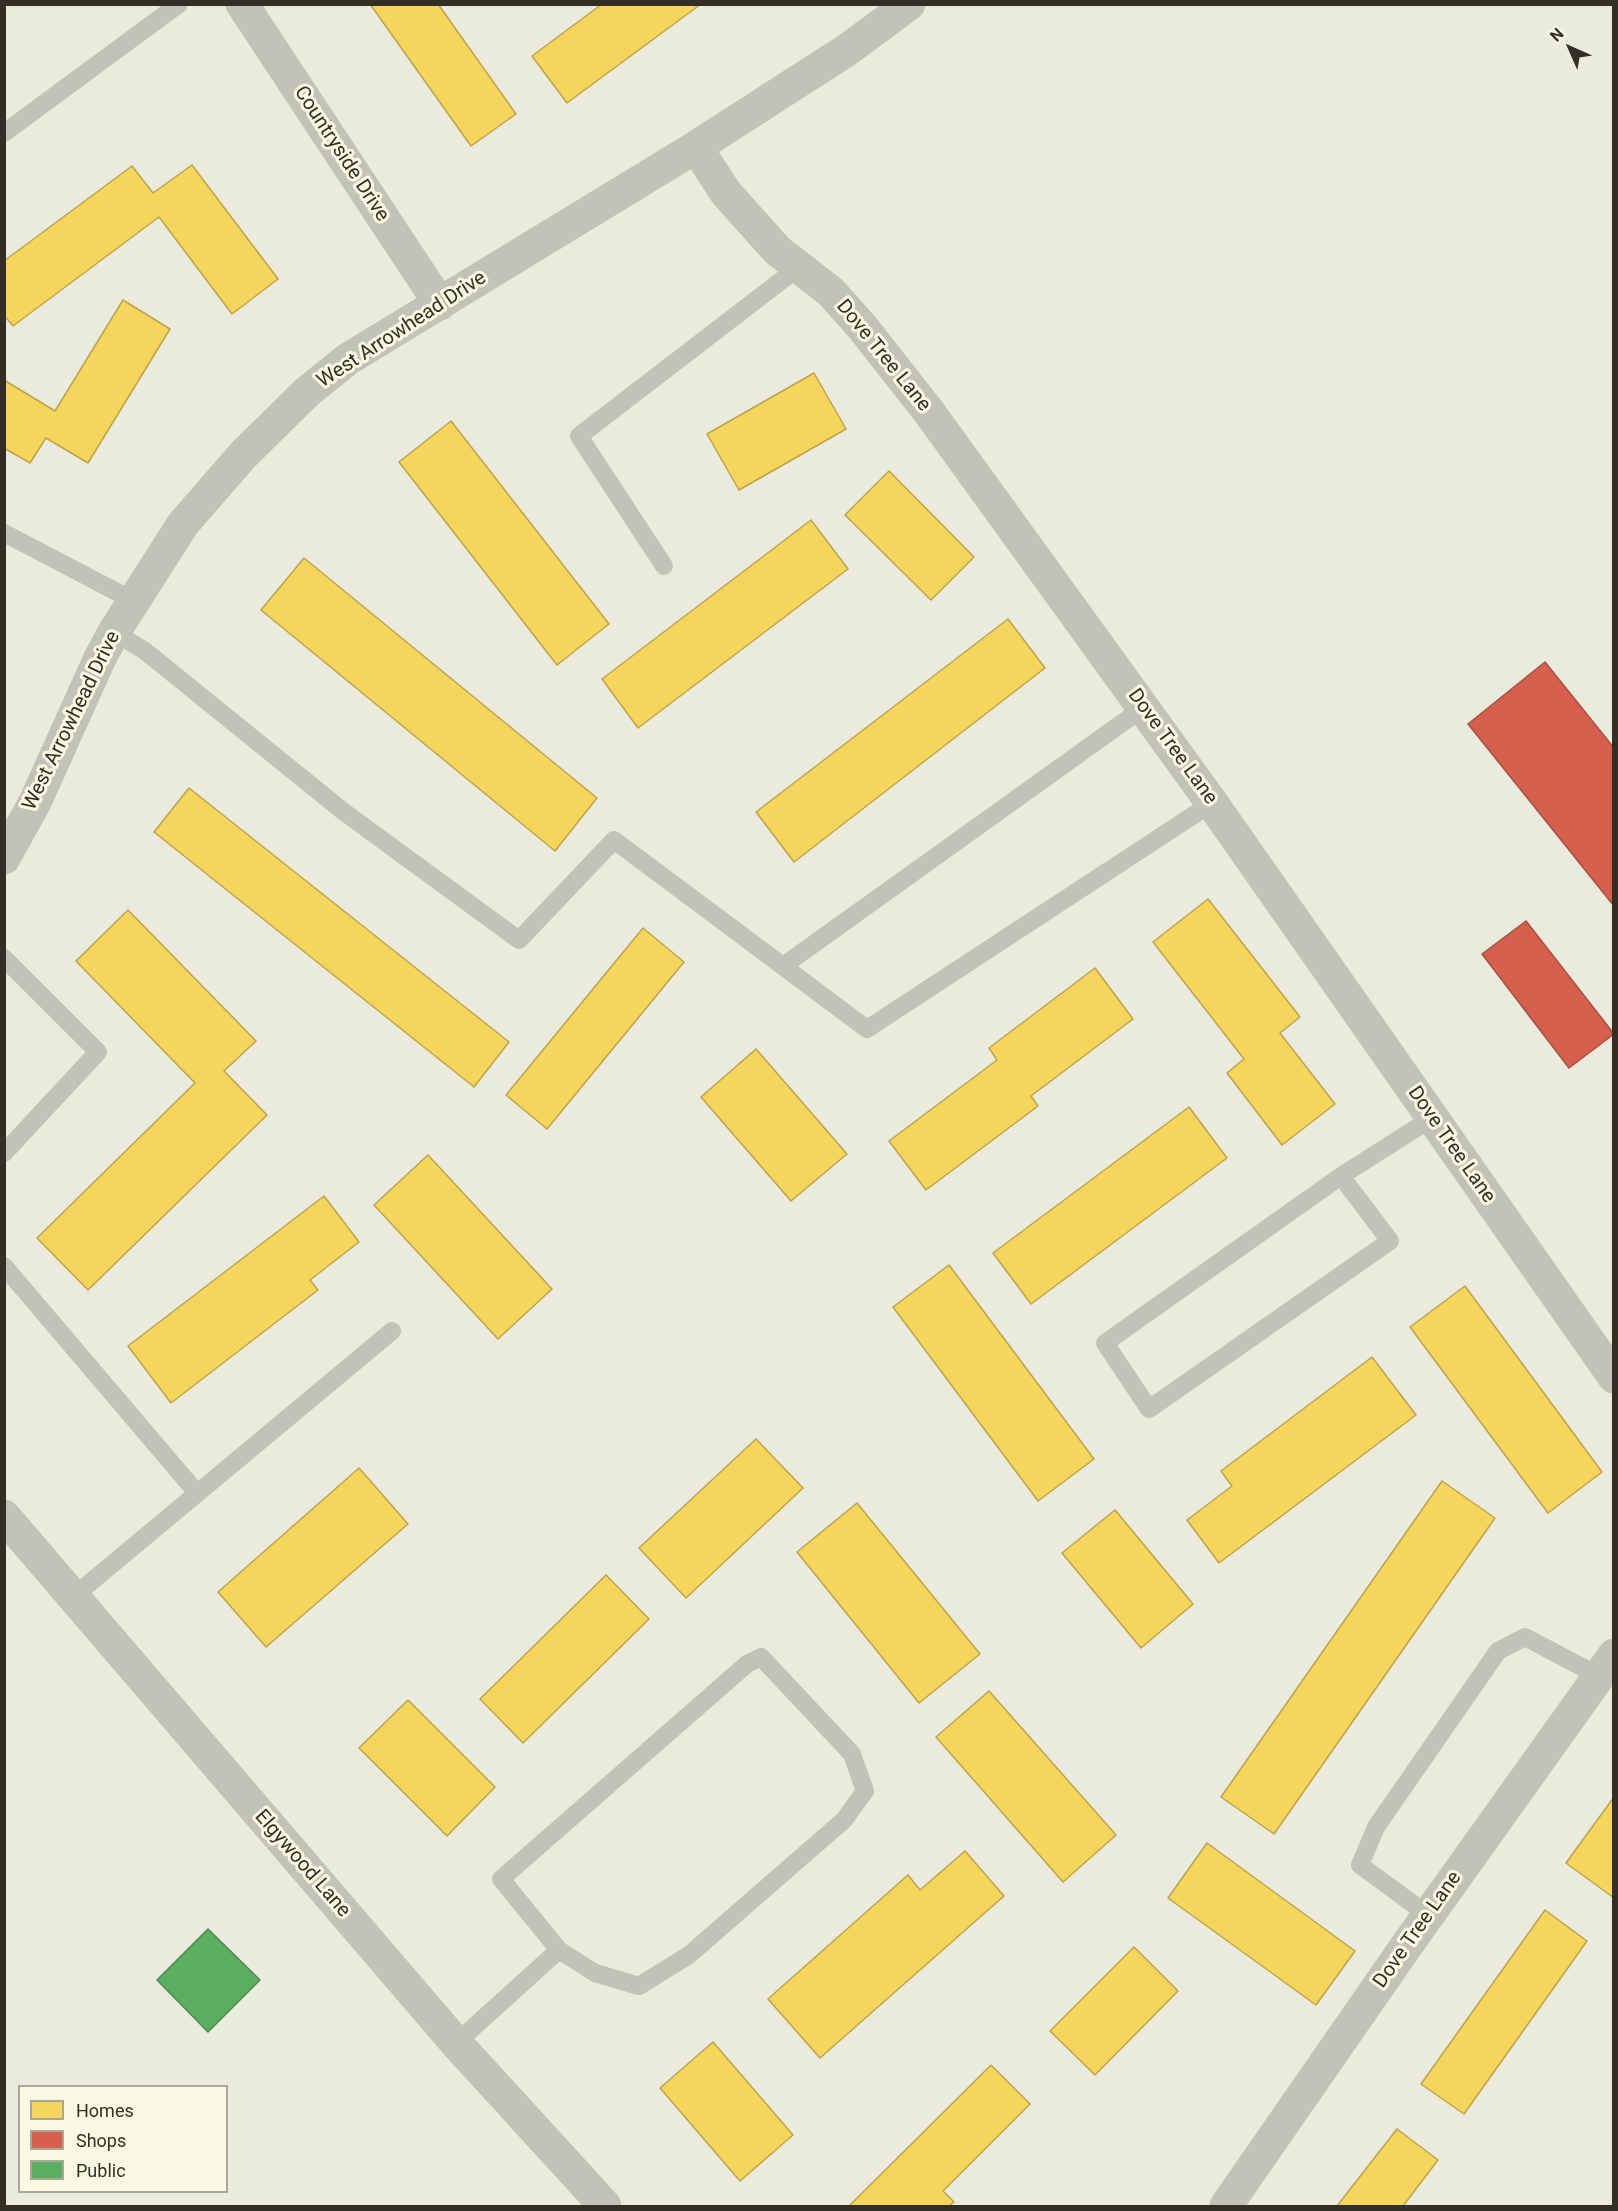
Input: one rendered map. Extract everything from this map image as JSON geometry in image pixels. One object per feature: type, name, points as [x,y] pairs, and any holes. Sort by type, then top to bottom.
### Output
[{"type":"street","name":"Countryside Drive","points":[[242,4],[440,304]]},
{"type":"street","name":"West Arrowhead Drive","points":[[4,858],[35,802],[100,658],[183,524],[243,454],[299,400],[348,359],[696,147],[847,50],[909,4]]},
{"type":"street","name":"Dove Tree Lane","points":[[696,147],[726,193],[777,250],[831,292],[863,328],[922,403],[1212,803],[1614,1377]]},
{"type":"street","name":"Elgywood Lane","points":[[4,1516],[456,2043],[605,2206]]},
{"type":"street","name":"Dove Tree Lane","points":[[1226,2206],[1428,1915],[1606,1666]]},
{"type":"lane","points":[[4,133],[179,4]]},
{"type":"lane","points":[[664,566],[579,436],[799,267]]},
{"type":"lane","points":[[4,533],[134,601]]},
{"type":"lane","points":[[114,632],[145,651],[344,812],[519,940],[614,840],[867,1029],[1212,803]]},
{"type":"lane","points":[[783,966],[1143,708]]},
{"type":"lane","points":[[4,958],[98,1052],[4,1153]]},
{"type":"lane","points":[[1341,1176],[1390,1241],[1149,1409],[1105,1343],[1341,1176],[1432,1118]]},
{"type":"lane","points":[[4,1266],[197,1493]]},
{"type":"lane","points":[[74,1596],[392,1331]]},
{"type":"lane","points":[[1428,1915],[1360,1865],[1376,1827],[1498,1651],[1525,1637],[1606,1666]]},
{"type":"lane","points":[[761,1657],[852,1754],[865,1791],[843,1820],[689,1955],[639,1986],[595,1973],[559,1950],[501,1879],[747,1664],[761,1657]]},
{"type":"lane","points":[[456,2043],[559,1950]]},
{"type":"building: Homes","points":[[370,4],[438,4],[516,114],[471,146]]},
{"type":"building: Homes","points":[[602,4],[701,4],[567,103],[532,56]]},
{"type":"building: Homes","points":[[192,165],[278,279],[232,314],[159,217],[13,326],[4,315],[4,261],[132,166],[153,193]]},
{"type":"building: Homes","points":[[123,300],[170,329],[88,463],[46,438],[30,463],[4,448],[4,380],[55,411]]},
{"type":"building: Homes","points":[[814,373],[846,429],[739,490],[707,434]]},
{"type":"building: Homes","points":[[451,421],[609,624],[557,665],[399,462]]},
{"type":"building: Homes","points":[[889,471],[974,557],[931,600],[845,515]]},
{"type":"building: Homes","points":[[811,520],[848,569],[638,728],[602,679]]},
{"type":"building: Homes","points":[[304,558],[597,798],[555,851],[261,610]]},
{"type":"building: Homes","points":[[1008,619],[1045,668],[794,862],[756,812]]},
{"type":"building: Homes","points":[[189,788],[509,1042],[474,1087],[154,832]]},
{"type":"building: Homes","points":[[1208,899],[1300,1017],[1280,1033],[1335,1104],[1282,1145],[1227,1073],[1244,1059],[1153,942]]},
{"type":"building: Homes","points":[[128,910],[256,1041],[224,1071],[267,1115],[88,1290],[37,1238],[195,1083],[76,961]]},
{"type":"building: Homes","points":[[643,928],[684,962],[547,1129],[506,1095]]},
{"type":"building: Homes","points":[[1095,968],[1133,1019],[1031,1096],[1038,1106],[926,1190],[889,1141],[997,1060],[989,1048]]},
{"type":"building: Homes","points":[[756,1049],[847,1154],[791,1201],[701,1097]]},
{"type":"building: Homes","points":[[1189,1107],[1227,1158],[1031,1304],[993,1253]]},
{"type":"building: Homes","points":[[428,1155],[552,1289],[498,1339],[374,1205]]},
{"type":"building: Homes","points":[[324,1196],[359,1242],[310,1280],[318,1290],[171,1403],[128,1346]]},
{"type":"building: Homes","points":[[949,1265],[1094,1459],[1038,1501],[893,1307]]},
{"type":"building: Homes","points":[[1465,1286],[1602,1472],[1548,1513],[1410,1327]]},
{"type":"building: Homes","points":[[1372,1357],[1416,1415],[1219,1563],[1187,1520],[1232,1486],[1221,1471]]},
{"type":"building: Homes","points":[[756,1439],[803,1488],[686,1598],[639,1548]]},
{"type":"building: Homes","points":[[359,1468],[408,1524],[266,1647],[218,1592]]},
{"type":"building: Homes","points":[[1442,1481],[1495,1518],[1274,1834],[1221,1797]]},
{"type":"building: Homes","points":[[857,1503],[980,1654],[919,1703],[797,1552]]},
{"type":"building: Homes","points":[[1115,1510],[1193,1604],[1141,1648],[1062,1553]]},
{"type":"building: Homes","points":[[606,1575],[649,1619],[523,1743],[480,1699]]},
{"type":"building: Homes","points":[[989,1691],[1116,1835],[1063,1882],[936,1737]]},
{"type":"building: Homes","points":[[408,1700],[495,1787],[447,1836],[359,1748]]},
{"type":"building: Homes","points":[[1614,1797],[1614,1898],[1566,1863]]},
{"type":"building: Homes","points":[[1207,1843],[1355,1951],[1316,2005],[1168,1898]]},
{"type":"building: Homes","points":[[965,1851],[1004,1896],[820,2058],[768,1999],[908,1875],[920,1890]]},
{"type":"building: Homes","points":[[1545,1910],[1587,1941],[1464,2114],[1421,2084]]},
{"type":"building: Homes","points":[[1134,1947],[1178,1991],[1095,2075],[1050,2031]]},
{"type":"building: Homes","points":[[713,2042],[793,2135],[740,2181],[660,2088]]},
{"type":"building: Homes","points":[[991,2065],[1030,2104],[943,2191],[954,2202],[949,2206],[849,2206]]},
{"type":"building: Homes","points":[[1397,2129],[1438,2160],[1403,2206],[1337,2206]]},
{"type":"building: Shops","points":[[1545,662],[1614,748],[1614,906],[1468,724]]},
{"type":"building: Shops","points":[[1526,921],[1614,1034],[1569,1068],[1482,954]]},
{"type":"building: Public","points":[[208,1929],[260,1980],[208,2032],[157,1980]]}]
